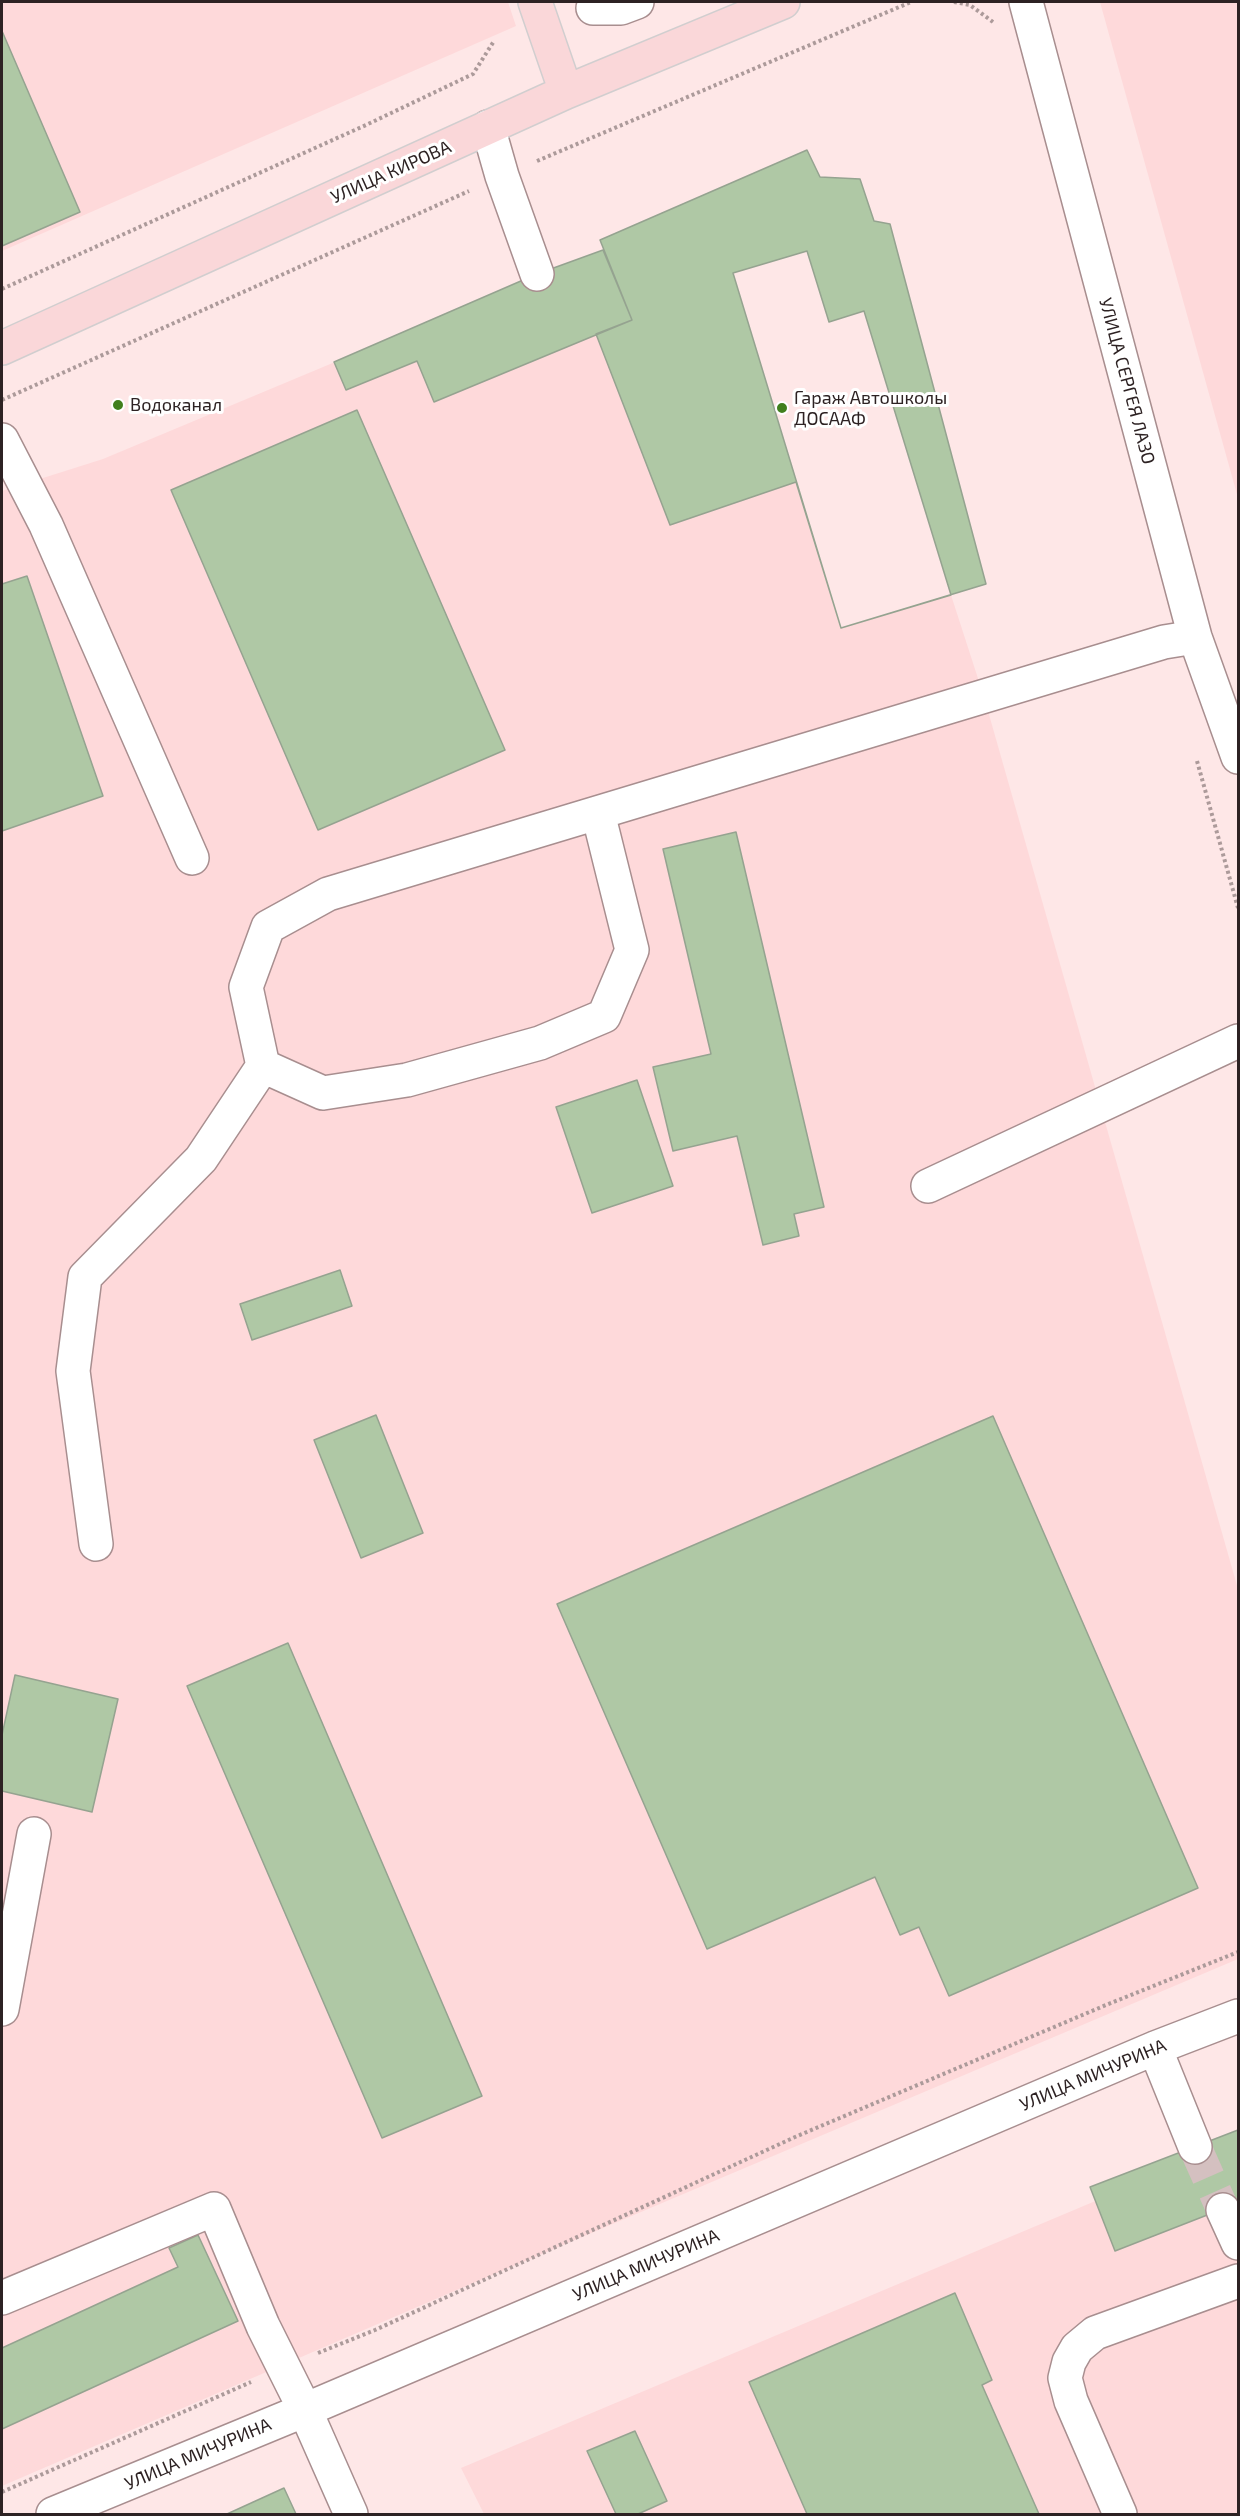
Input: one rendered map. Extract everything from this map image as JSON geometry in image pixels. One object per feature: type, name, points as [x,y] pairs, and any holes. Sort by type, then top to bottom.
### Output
[{"type":"main road","points":[[535,2],[566,92]]},
{"type":"main road","name":"УЛИЦА КИРОВА","points":[[2,348],[566,92],[783,2]]},
{"type":"street","points":[[593,8],[621,8],[637,2]]},
{"type":"street","name":"УЛИЦА СЕРГЕЯ ЛАЗО","points":[[1026,2],[1195,637],[1239,757]]},
{"type":"street","points":[[488,127],[502,176],[537,274]]},
{"type":"street","points":[[2,440],[46,525],[192,858]]},
{"type":"street","points":[[96,1544],[73,1371],[86,1277],[201,1159],[263,1066],[246,987],[268,927],[328,894],[1153,645],[1195,637]]},
{"type":"street","points":[[263,1066],[323,1093],[407,1080],[540,1043],[604,1016],[632,950],[598,813]]},
{"type":"street","points":[[928,1186],[1239,1041]]},
{"type":"street","points":[[2,2009],[34,1834]]},
{"type":"street","name":"УЛИЦА МИЧУРИНА","points":[[53,2514],[305,2410],[1155,2048],[1239,2016]]},
{"type":"street","points":[[1155,2048],[1195,2147]]},
{"type":"street","points":[[2,2298],[214,2209],[283,2368],[305,2410],[351,2514]]},
{"type":"street","points":[[1223,2210],[1239,2243]]},
{"type":"street","points":[[1120,2514],[1071,2401],[1065,2378],[1069,2362],[1077,2348],[1095,2333],[1239,2281]]},
{"type":"path","points":[[2,400],[502,176],[911,2]]},
{"type":"path","points":[[2,289],[366,125],[473,74],[494,41]]},
{"type":"path","points":[[2,2492],[375,2330],[795,2137],[1095,2009],[1239,1952]]},
{"type":"shaded area","points":[[2,2],[508,2],[516,26],[2,251]]},
{"type":"shaded area","points":[[1100,2],[1238,2],[1238,498]]},
{"type":"shaded area","points":[[603,250],[632,320],[597,335],[670,525],[796,482],[841,628],[951,595],[984,697],[1238,1589],[1238,1959],[445,2295],[2,2486],[2,491],[103,459]]},
{"type":"shaded area","points":[[1238,2141],[1238,2514],[484,2514],[461,2468]]},
{"type":"building","points":[[2,31],[80,212],[2,246]]},
{"type":"building","name":"Гараж Автошколы ДОСААФ","points":[[807,150],[820,177],[860,179],[874,221],[890,224],[986,584],[841,628],[796,482],[670,525],[596,334],[632,320],[600,240]]},
{"type":"building","points":[[603,250],[632,320],[434,402],[417,361],[346,390],[334,362],[537,274]]},
{"type":"building","points":[[807,251],[829,322],[864,311],[951,595],[841,628],[733,273]]},
{"type":"building","points":[[357,410],[505,750],[318,830],[171,490]]},
{"type":"building","points":[[27,576],[103,796],[2,831],[2,584]]},
{"type":"building","points":[[736,832],[824,1207],[794,1214],[799,1236],[763,1245],[737,1136],[673,1151],[653,1067],[711,1054],[663,849]]},
{"type":"building","points":[[637,1080],[673,1186],[592,1213],[556,1107]]},
{"type":"building","points":[[340,1270],[352,1306],[252,1340],[240,1304]]},
{"type":"building","points":[[376,1415],[423,1533],[361,1558],[314,1440]]},
{"type":"building","points":[[993,1416],[1198,1888],[949,1996],[919,1927],[900,1935],[875,1877],[707,1949],[557,1604]]},
{"type":"building","points":[[288,1643],[482,2096],[382,2138],[187,1686]]},
{"type":"building","points":[[15,1675],[118,1699],[92,1812],[2,1791],[2,1735]]},
{"type":"building","points":[[1238,2130],[1238,2203],[1115,2251],[1090,2187]]},
{"type":"building","points":[[198,2235],[238,2321],[2,2429],[2,2348],[178,2267],[169,2248]]},
{"type":"building","points":[[955,2293],[992,2380],[982,2385],[1039,2514],[807,2514],[749,2382]]},
{"type":"building","points":[[635,2431],[667,2501],[638,2514],[616,2514],[587,2451]]},
{"type":"building","points":[[284,2488],[296,2514],[227,2514]]},
{"type":"tunnel","points":[[1195,2147],[1223,2210]]},
{"type":"place","name":"Водоканал","points":[[118,405]]},
{"type":"place","name":"Гараж Автошколы ДОСААФ","points":[[782,408]]}]
